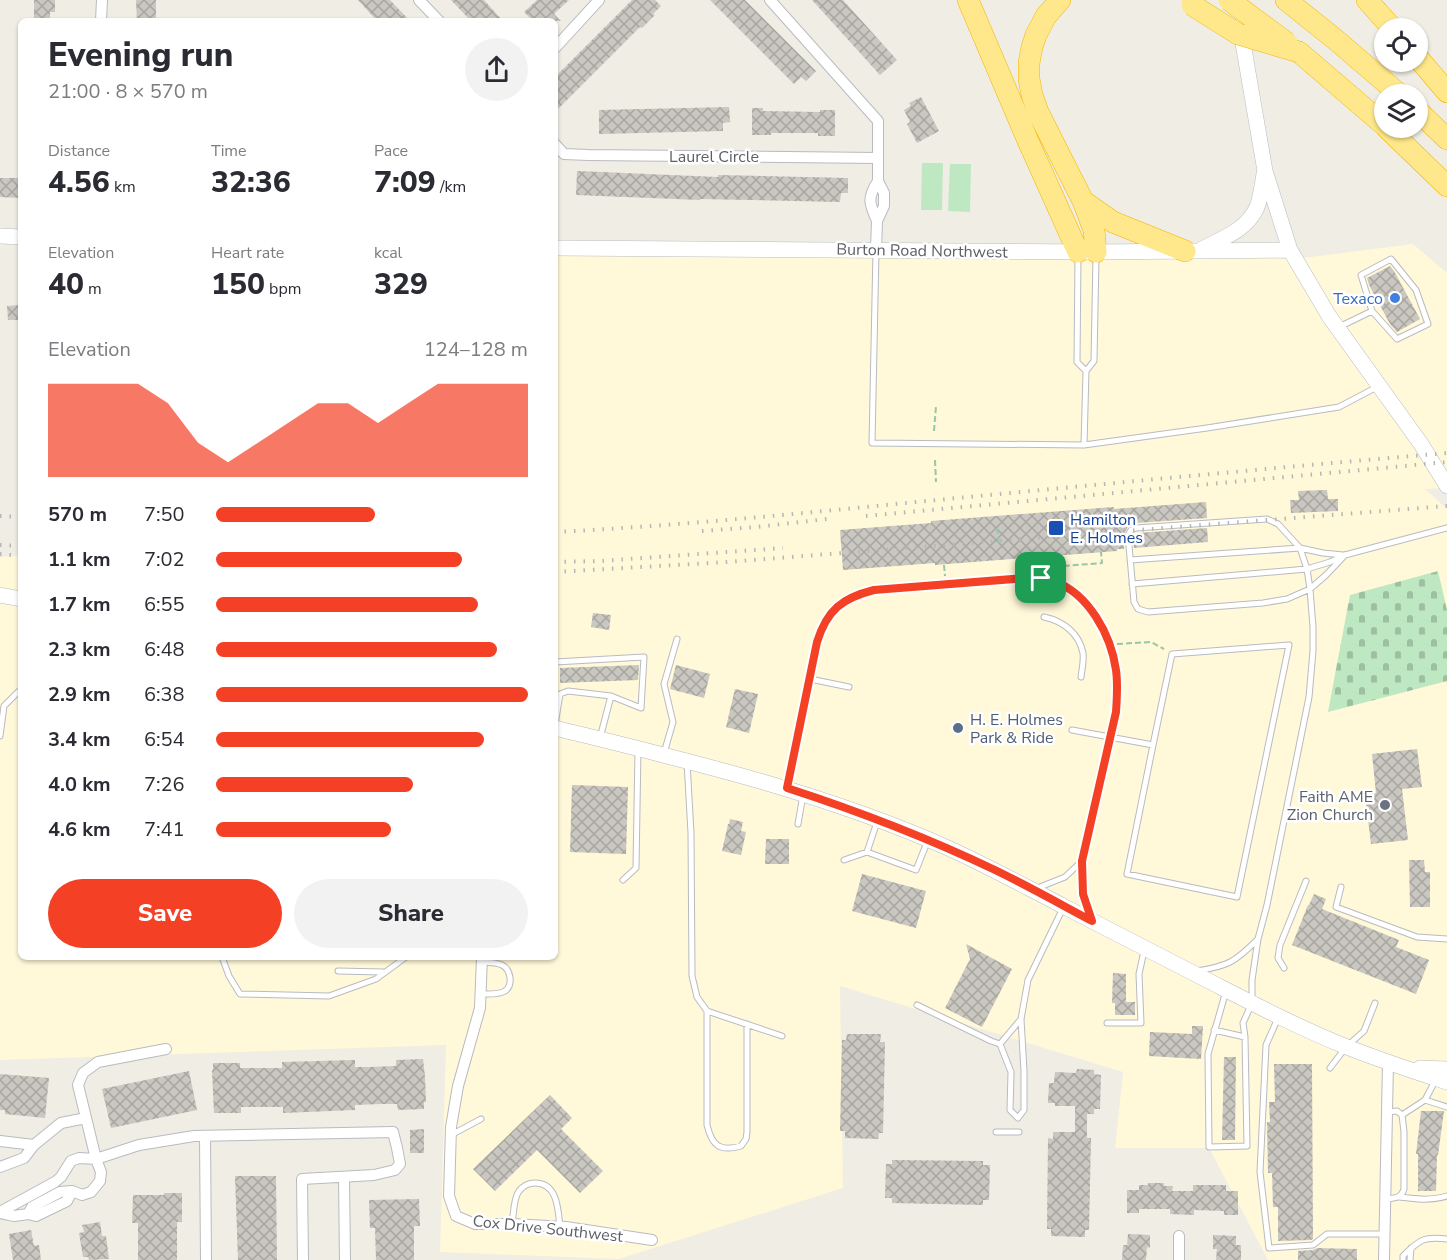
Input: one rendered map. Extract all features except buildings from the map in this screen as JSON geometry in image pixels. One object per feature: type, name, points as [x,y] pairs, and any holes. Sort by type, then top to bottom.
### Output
[{"type":"highway","points":[[968,0],[1028,141],[1087,252]]},
{"type":"highway","points":[[1060,0],[1046,15],[1036,35],[1029,63],[1029,79],[1038,112],[1083,201],[1094,230],[1087,252]]},
{"type":"highway","points":[[1230,0],[1299,52],[1374,116]]},
{"type":"highway","points":[[1367,0],[1383,18]]},
{"type":"highway","points":[[1288,1],[1387,84]]},
{"type":"highway","points":[[1188,2],[1238,34],[1299,52]]},
{"type":"highway","points":[[1428,70],[1447,92]]},
{"type":"highway","points":[[1428,121],[1447,139]]},
{"type":"highway","points":[[1398,138],[1447,186]]},
{"type":"highway","points":[[1083,201],[1113,222],[1191,251]]},
{"type":"main road","points":[[1236,0],[1265,171],[1290,250],[1329,316],[1421,444],[1447,486]]},
{"type":"main road","points":[[1191,251],[1240,230],[1258,206],[1265,171]]},
{"type":"main road","points":[[0,236],[18,237]]},
{"type":"main road","name":"Burton Road Northwest","points":[[558,248],[1087,252],[1290,250]]},
{"type":"main road","points":[[0,595],[18,598]]},
{"type":"main road","points":[[558,729],[687,760],[787,788],[877,819],[997,871],[1226,990],[1346,1047],[1395,1065],[1443,1076]]},
{"type":"street","points":[[101,18],[102,0]]},
{"type":"street","points":[[419,0],[436,18]]},
{"type":"street","points":[[558,45],[599,0]]},
{"type":"street","points":[[771,0],[878,122],[878,182],[870,193],[870,205],[877,220],[876,249]]},
{"type":"street","name":"Laurel Circle","points":[[558,147],[564,154],[588,155],[878,158]]},
{"type":"street","name":"Cox Drive Southwest","points":[[482,960],[480,1008],[458,1086],[451,1126],[449,1196],[456,1216],[475,1224],[560,1227],[652,1240]]},
{"type":"street","points":[[57,1187],[82,1195],[91,1192],[100,1181],[101,1172],[78,1085],[83,1073],[98,1062],[166,1049]]},
{"type":"street","points":[[1384,1260],[1387,1112],[1395,1065]]},
{"type":"street","points":[[0,1167],[24,1158],[34,1145],[61,1123],[86,1118]]},
{"type":"street","points":[[0,1212],[14,1216],[28,1214],[36,1216],[41,1202],[57,1187],[71,1161],[79,1158],[96,1159],[139,1145],[194,1136],[393,1132],[400,1164],[395,1170],[374,1175],[302,1179],[303,1260]]},
{"type":"street","points":[[205,1136],[206,1260]]},
{"type":"street","points":[[0,1142],[34,1145]]},
{"type":"street","points":[[344,1177],[345,1260]]},
{"type":"street","points":[[0,1212],[41,1202],[67,1201],[72,1191]]},
{"type":"street","points":[[1179,1236],[1179,1260]]},
{"type":"lane","points":[[876,249],[872,443],[1084,445],[1339,407],[1380,386]]},
{"type":"lane","points":[[1086,371],[1077,362],[1087,252]]},
{"type":"lane","points":[[1084,445],[1086,371],[1094,361],[1087,252]]},
{"type":"lane","points":[[1390,259],[1416,290],[1428,324],[1397,339],[1372,311],[1361,275],[1390,259]]},
{"type":"lane","points":[[1338,328],[1372,311]]},
{"type":"lane","points":[[1226,990],[1208,1054],[1209,1147],[1247,1146],[1243,1023],[1252,1003],[1252,980],[1258,939],[1309,697],[1313,627],[1310,589],[1307,569],[1300,548],[1278,524],[1267,519],[1136,528],[1128,535],[1134,602],[1138,609],[1148,612],[1287,599],[1310,589],[1345,555]]},
{"type":"lane","points":[[1132,584],[1307,569],[1345,555],[1447,528]]},
{"type":"lane","points":[[1130,560],[1300,548],[1323,554],[1345,555]]},
{"type":"lane","points":[[787,788],[817,642],[830,613],[842,602],[856,594],[874,590],[1026,578],[1053,581],[1068,588],[1082,600],[1095,617],[1109,644],[1116,671],[1116,712],[1082,861],[1083,894],[1092,921]]},
{"type":"lane","points":[[1044,617],[1051,618],[1075,633],[1083,653],[1081,677]]},
{"type":"lane","points":[[664,755],[673,722],[664,684],[677,639]]},
{"type":"lane","points":[[1289,645],[1237,897],[1127,874],[1153,745],[1172,654],[1289,645]]},
{"type":"lane","points":[[558,662],[644,657],[641,708],[611,696],[558,692]]},
{"type":"lane","points":[[810,678],[849,687]]},
{"type":"lane","points":[[0,735],[4,706],[18,692]]},
{"type":"lane","points":[[600,739],[611,696]]},
{"type":"lane","points":[[1072,730],[1153,745]]},
{"type":"lane","points":[[623,880],[636,868],[638,748]]},
{"type":"lane","points":[[687,760],[691,833],[692,976],[696,997],[707,1011],[782,1036]]},
{"type":"lane","points":[[798,824],[803,793]]},
{"type":"lane","points":[[867,852],[877,819]]},
{"type":"lane","points":[[844,860],[867,852],[916,870],[928,840]]},
{"type":"lane","points":[[1033,890],[1065,877],[1082,861]]},
{"type":"lane","points":[[1284,968],[1278,958],[1280,945],[1306,881]]},
{"type":"lane","points":[[1341,886],[1336,907],[1417,937],[1447,939]]},
{"type":"lane","points":[[1000,1044],[1011,1072],[1011,1110],[1018,1118],[1024,1110],[1021,1019],[1028,980],[1064,907]]},
{"type":"lane","points":[[1191,972],[1226,965],[1242,955],[1258,939]]},
{"type":"lane","points":[[1107,1023],[1141,1023],[1139,974],[1145,948]]},
{"type":"lane","points":[[223,960],[229,976],[240,994],[329,996],[376,979],[401,960]]},
{"type":"lane","points":[[481,994],[504,992],[510,980],[505,967],[482,960]]},
{"type":"lane","points":[[338,971],[384,972]]},
{"type":"lane","points":[[1330,1068],[1346,1047],[1364,1031],[1375,1003]]},
{"type":"lane","points":[[916,1005],[1000,1044]]},
{"type":"lane","points":[[707,1011],[707,1125],[710,1138],[719,1146],[730,1149],[741,1146],[746,1139],[747,1132],[747,1024]]},
{"type":"lane","points":[[1278,1016],[1266,1045],[1260,1172],[1269,1248],[1313,1245],[1327,1234],[1385,1234]]},
{"type":"lane","points":[[1000,1044],[1021,1019]]},
{"type":"lane","points":[[1214,1030],[1245,1037]]},
{"type":"lane","points":[[1011,1072],[1024,1071]]},
{"type":"lane","points":[[1402,1115],[1425,1100],[1443,1076]]},
{"type":"lane","points":[[1425,1100],[1447,1107]]},
{"type":"lane","points":[[1387,1112],[1396,1111],[1402,1115]]},
{"type":"lane","points":[[1398,1197],[1403,1194],[1404,1189],[1402,1115]]},
{"type":"lane","points":[[451,1135],[481,1119]]},
{"type":"lane","points":[[996,1132],[1019,1131]]},
{"type":"lane","points":[[512,1225],[516,1198],[520,1190],[529,1183],[542,1183],[551,1190],[557,1203],[560,1227]]},
{"type":"lane","points":[[1385,1199],[1398,1197],[1421,1200],[1447,1196]]},
{"type":"lane","points":[[1403,1260],[1403,1256],[1411,1248],[1426,1238],[1447,1239]]},
{"type":"lane","points":[[1410,1260],[1411,1248]]},
{"type":"path","points":[[934,431],[936,406]]},
{"type":"path","points":[[935,460],[936,482]]},
{"type":"path","points":[[997,528],[999,545]]},
{"type":"path","points":[[1053,581],[1064,566],[1102,563],[1101,552]]},
{"type":"path","points":[[1109,644],[1151,642],[1172,654]]},
{"type":"shaded area","points":[[1413,244],[1447,273],[1447,488],[1425,489],[1447,509],[1447,1260],[1268,1260],[1209,1148],[1115,1148],[1123,1072],[840,986],[843,1188],[619,1259],[440,1252],[446,1045],[0,1060],[0,557],[18,555],[18,960],[558,960],[558,246],[1119,252],[1295,259]]},
{"type":"green space","points":[[922,163],[943,163],[942,210],[921,210]]},
{"type":"green space","points":[[950,164],[971,164],[970,212],[948,211]]},
{"type":"green space","points":[[1438,571],[1447,610],[1447,681],[1328,712],[1350,595]]},
{"type":"railway","points":[[558,532],[735,519],[1447,453]]},
{"type":"railway","points":[[866,516],[1447,462]]},
{"type":"railway","points":[[558,572],[727,562],[1447,506]]},
{"type":"railway","points":[[0,516],[18,517]]},
{"type":"railway","points":[[702,531],[827,519]]},
{"type":"railway","points":[[0,545],[18,546]]},
{"type":"railway","points":[[558,562],[783,548]]},
{"type":"railway","points":[[0,554],[18,556]]},
{"type":"place","name":"Texaco","points":[[1395,298]]},
{"type":"place","name":"Hamilton E. Holmes","points":[[1056,528]]},
{"type":"place","name":"H. E. Holmes Park & Ride","points":[[958,728]]},
{"type":"place","name":"Faith AME Zion Church","points":[[1385,805]]},
{"type":"route","points":[[1041,578],[1068,588],[1082,600],[1106,635],[1116,671],[1116,712],[1082,861],[1083,894],[1092,921],[997,871],[945,847],[839,805],[787,788],[817,642],[830,613],[842,602],[856,594],[874,590],[1041,578]]}]
